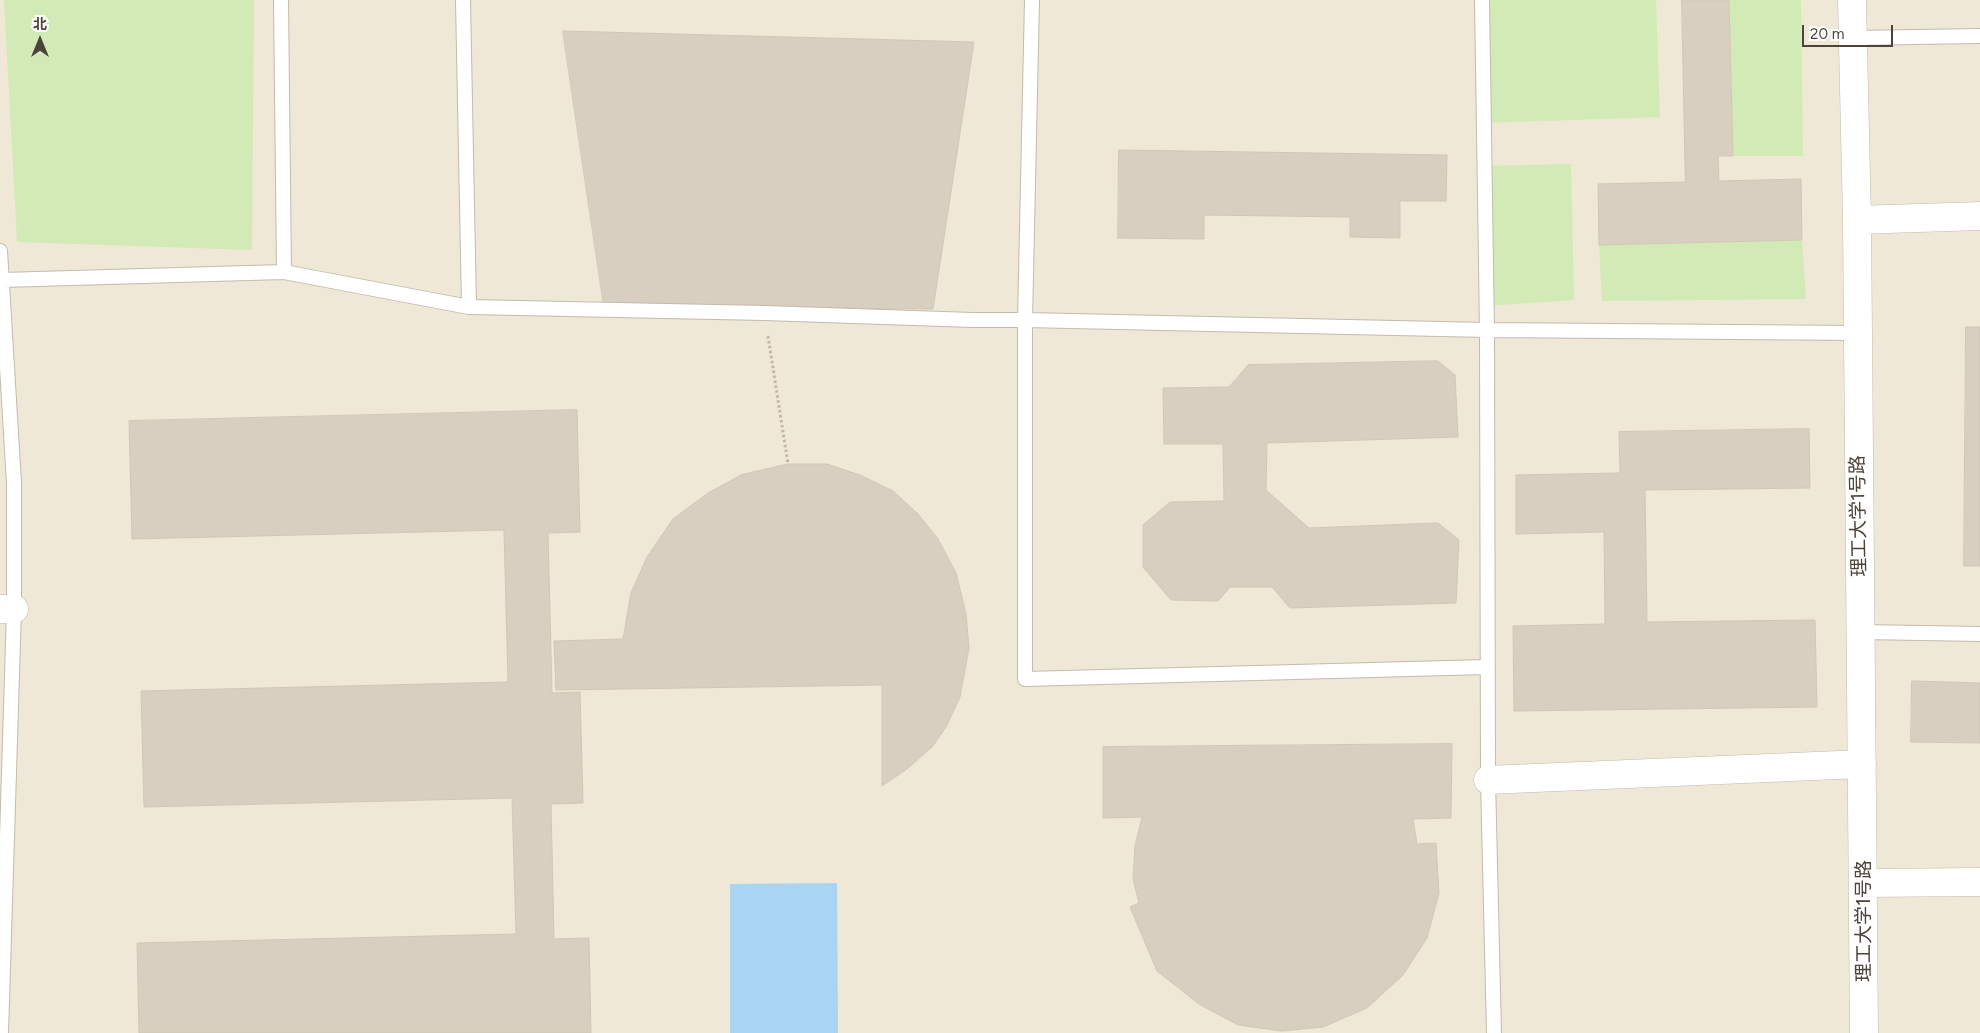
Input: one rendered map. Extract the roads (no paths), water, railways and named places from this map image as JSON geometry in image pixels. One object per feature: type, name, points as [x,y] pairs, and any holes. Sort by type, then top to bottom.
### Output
[{"type":"street","name":"理工大学1号路","points":[[1852,0],[1857,220],[1864,1033]]},
{"type":"street","points":[[1857,220],[1980,216]]},
{"type":"street","points":[[1488,780],[1862,764]]},
{"type":"street","points":[[1864,884],[1980,882]]},
{"type":"lane","points":[[281,0],[284,272]]},
{"type":"lane","points":[[463,0],[469,307]]},
{"type":"lane","points":[[1032,0],[1025,320],[1025,679],[1487,667]]},
{"type":"lane","points":[[1482,0],[1487,330],[1488,780],[1494,1033]]},
{"type":"lane","points":[[1852,38],[1980,36]]},
{"type":"lane","points":[[0,251],[14,483],[7,609],[1,1033]]},
{"type":"lane","points":[[2,280],[284,272],[469,307],[764,313],[973,320],[1487,330],[1858,333]]},
{"type":"lane","points":[[1861,632],[1980,634]]},
{"type":"water","points":[[837,883],[838,1033],[730,1033],[730,884]]}]
